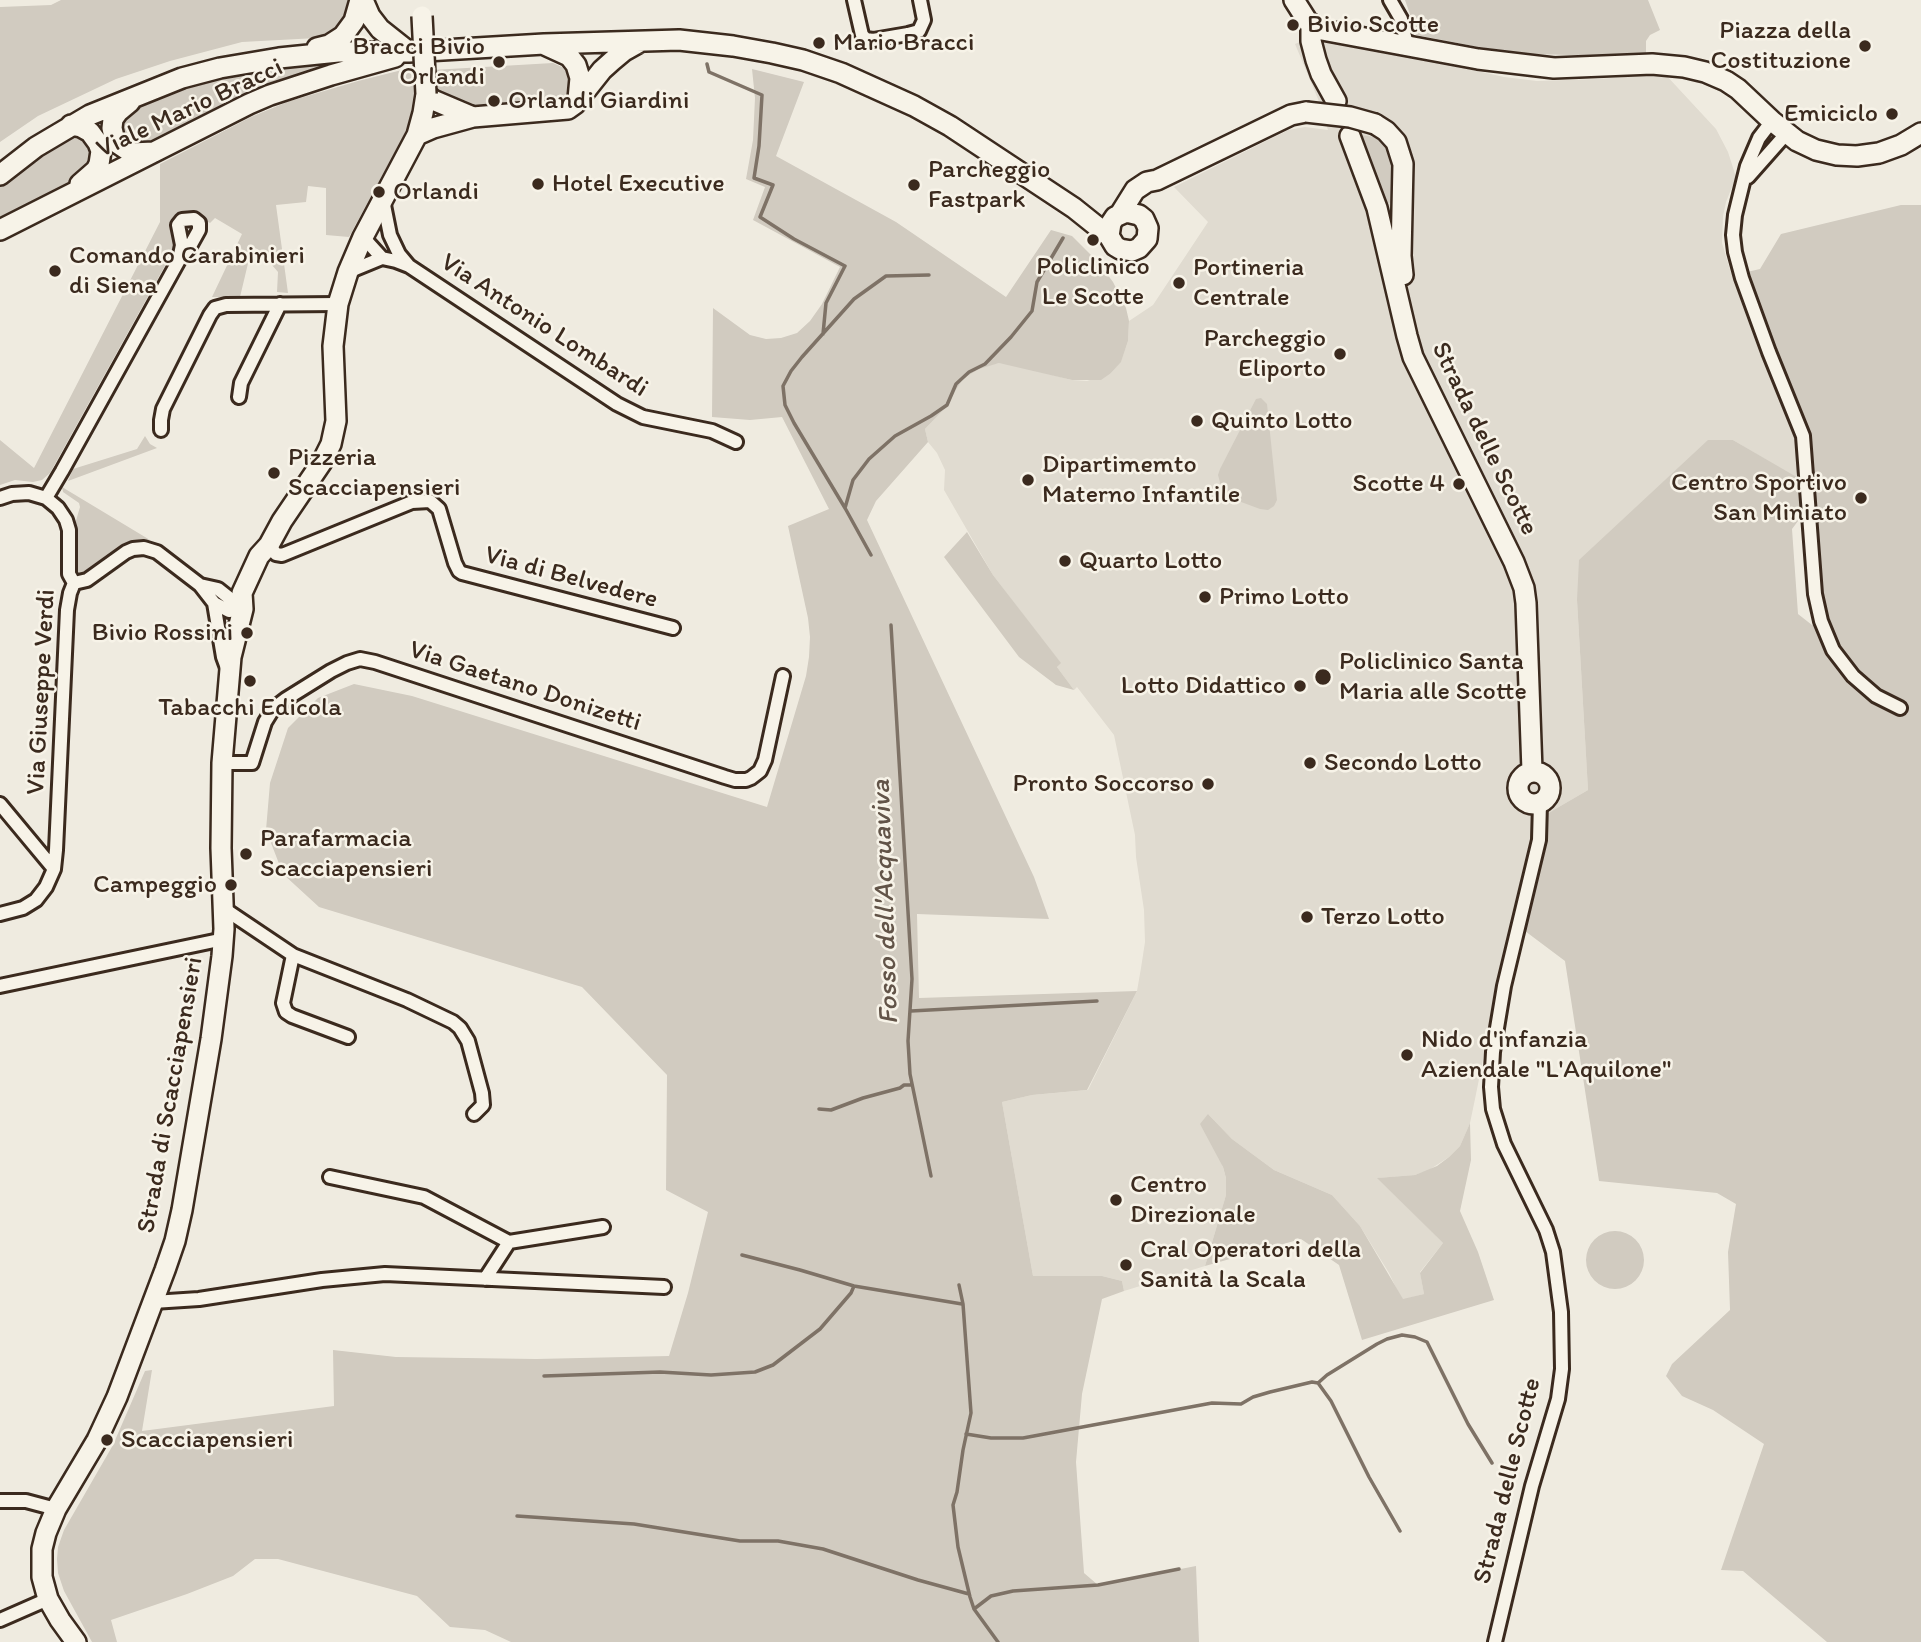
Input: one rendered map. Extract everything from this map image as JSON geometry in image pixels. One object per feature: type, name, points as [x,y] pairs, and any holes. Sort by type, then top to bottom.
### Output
[{"type":"street","points":[[361,0],[380,29],[410,52]]},
{"type":"street","points":[[279,58],[339,40],[354,21],[361,0]]},
{"type":"street","points":[[854,0],[862,35],[873,40],[919,31],[924,20],[920,0]]},
{"type":"street","points":[[1294,0],[1302,15],[1311,24],[1333,33],[1478,59],[1561,68],[1641,63],[1684,67],[1712,74],[1732,85],[1779,127],[1816,150],[1837,155],[1874,155],[1891,150],[1921,132]]},
{"type":"street","points":[[1390,0],[1401,19],[1407,45]]},
{"type":"street","points":[[243,609],[242,593],[248,575],[322,463],[333,435],[336,410],[333,339],[338,304],[363,237],[417,135],[423,113],[426,94],[421,8]]},
{"type":"street","points":[[1311,24],[1311,41],[1316,60],[1336,101],[1327,56],[1333,33]]},
{"type":"street","points":[[417,135],[473,117],[564,110],[572,107],[602,69],[624,51],[644,40]]},
{"type":"street","name":"Viale Mario Bracci","points":[[0,175],[36,147],[102,109],[182,78],[220,68],[338,52],[410,52],[679,40],[787,56],[841,73],[914,106],[950,126],[1074,208],[1115,222],[1133,212],[1144,219],[1148,229],[1147,239],[1136,250],[1120,249],[1115,246],[1115,222]]},
{"type":"street","points":[[544,44],[569,56],[576,65],[580,78],[578,99]]},
{"type":"street","name":"Viale Mario Bracci","points":[[0,230],[227,114],[270,95],[410,52]]},
{"type":"street","points":[[155,152],[132,153],[124,148],[114,137],[113,119],[134,100],[182,78]]},
{"type":"street","points":[[426,94],[433,100],[473,117]]},
{"type":"street","points":[[1115,222],[1136,190],[1147,182],[1157,180],[1285,117],[1306,112],[1327,113],[1375,124],[1384,128],[1393,138],[1402,158],[1404,179],[1401,262],[1409,306],[1405,328]]},
{"type":"street","points":[[60,200],[92,174],[101,157],[98,144],[90,132],[71,125]]},
{"type":"street","points":[[1779,127],[1759,138],[1752,151],[1735,215],[1735,252],[1769,352],[1802,430],[1819,615],[1830,644],[1846,668],[1869,691],[1900,708]]},
{"type":"street","points":[[1742,187],[1779,127]]},
{"type":"street","name":"Strada delle Scotte","points":[[1350,136],[1381,225],[1410,348],[1514,562],[1524,588],[1532,771],[1546,777],[1550,787],[1548,797],[1539,803],[1539,840],[1504,986],[1493,1052],[1491,1087],[1493,1109],[1504,1144],[1546,1230],[1553,1252],[1561,1312],[1562,1369],[1558,1399],[1532,1486],[1494,1642]]},
{"type":"street","points":[[1144,219],[1145,197],[1157,180]]},
{"type":"street","name":"Via Antonio Lombardi","points":[[383,200],[390,236],[409,266]]},
{"type":"street","points":[[1381,225],[1390,227],[1401,209]]},
{"type":"street","points":[[363,237],[390,236]]},
{"type":"street","points":[[348,272],[382,258],[363,237]]},
{"type":"street","name":"Via Antonio Lombardi","points":[[382,258],[409,266],[617,404],[643,417],[712,431],[736,442]]},
{"type":"street","points":[[0,498],[24,492],[46,498],[179,260]]},
{"type":"street","points":[[239,397],[241,383],[280,304]]},
{"type":"street","points":[[161,430],[163,409],[213,310],[223,305],[338,304]]},
{"type":"street","name":"Via Giuseppe Verdi","points":[[0,914],[32,903],[46,887],[54,869],[67,610],[74,583],[69,574],[68,525],[58,508],[46,498]]},
{"type":"street","name":"Via di Belvedere","points":[[269,545],[276,554],[282,555],[412,502],[430,501],[439,509],[455,563],[462,573],[673,628]]},
{"type":"street","points":[[74,583],[87,580],[126,552],[138,548],[149,549],[158,552],[200,585],[214,603],[229,611],[243,609],[264,570],[269,545]]},
{"type":"street","points":[[218,589],[248,575]]},
{"type":"street","points":[[200,585],[218,589],[243,609]]},
{"type":"street","points":[[214,603],[223,657],[229,675]]},
{"type":"street","name":"Strada di Scacciapensieri","points":[[76,1642],[48,1599],[42,1577],[43,1541],[56,1508],[109,1416],[175,1241],[211,1039],[224,939],[222,763],[232,650],[243,609]]},
{"type":"street","name":"Via Gaetano Donizetti","points":[[222,763],[252,763],[265,722],[273,709],[331,671],[360,659],[725,777],[747,780],[760,771],[765,760],[783,676]]},
{"type":"street","points":[[0,804],[54,869]]},
{"type":"street","points":[[223,908],[293,956],[407,1000],[453,1021],[468,1041],[482,1093],[483,1105],[474,1114]]},
{"type":"street","points":[[0,986],[224,939]]},
{"type":"street","points":[[293,956],[283,1003],[286,1012],[348,1037]]},
{"type":"street","points":[[330,1177],[424,1197],[509,1242],[603,1227]]},
{"type":"street","points":[[485,1279],[509,1242]]},
{"type":"street","points":[[153,1302],[370,1275],[664,1287]]},
{"type":"street","points":[[0,1501],[26,1501],[56,1508]]},
{"type":"street","points":[[0,1620],[48,1599]]},
{"type":"shaded area","points":[[61,0],[349,0],[336,28],[317,38],[242,42],[170,61],[116,79],[38,116],[0,142],[0,7],[51,5]]},
{"type":"shaded area","points":[[1405,0],[1648,0],[1660,30],[1650,35],[1646,41],[1646,54],[1532,54],[1416,35]]},
{"type":"shaded area","name":"Policlinico Santa Maria alle Scotte","points":[[1317,35],[1504,77],[1537,81],[1665,74],[1716,129],[1728,152],[1736,177],[1723,216],[1722,243],[1731,273],[1797,437],[1800,480],[1733,440],[1577,600],[1588,790],[1545,815],[1514,931],[1509,930],[1470,1123],[1460,1146],[1429,1170],[1415,1175],[1378,1178],[1443,1243],[1420,1272],[1424,1294],[1402,1300],[1360,1226],[1332,1195],[1274,1170],[1232,1139],[1208,1114],[1226,1178],[1226,1195],[1205,1266],[1124,1291],[1122,1281],[1102,1276],[1033,1276],[1002,1102],[1032,1095],[1088,1090],[1137,991],[1145,942],[1135,835],[1114,735],[1077,687],[1074,690],[1057,667],[1060,663],[993,575],[944,490],[945,470],[928,442],[925,429],[948,405],[963,379],[989,365],[1009,364],[1072,380],[1087,381],[1111,373],[1121,361],[1128,341],[1129,321],[1153,305],[1208,222],[1174,187],[1288,130],[1305,127],[1328,130],[1295,44]]},
{"type":"shaded area","points":[[361,56],[149,148],[124,143],[119,120],[137,104],[207,80],[278,63]]},
{"type":"shaded area","points":[[553,63],[562,67],[571,78],[570,96],[565,102],[469,109],[433,94],[432,70]]},
{"type":"shaded area","points":[[414,67],[410,119],[349,237],[326,235],[326,188],[308,186],[306,202],[276,205],[288,293],[277,292],[278,272],[255,248],[250,255],[240,297],[212,297],[242,234],[215,218],[210,223],[191,213],[174,218],[172,230],[177,244],[50,473],[42,480],[15,480],[0,485],[0,440],[34,468],[160,222],[160,164],[251,117],[287,102]]},
{"type":"shaded area","points":[[752,69],[804,82],[776,156],[896,222],[1006,297],[1051,230],[1072,236],[1098,262],[1113,282],[1126,308],[1129,321],[1128,341],[1121,362],[1101,380],[1072,380],[999,363],[979,369],[963,379],[948,405],[925,429],[928,442],[876,501],[867,520],[1034,877],[1049,919],[917,914],[919,998],[1137,991],[1087,1090],[1032,1095],[1002,1102],[1033,1276],[1102,1276],[1122,1281],[1124,1291],[1102,1299],[1082,1394],[1076,1462],[1084,1573],[1098,1585],[1196,1566],[1199,1642],[511,1642],[485,1630],[450,1627],[417,1596],[278,1559],[255,1559],[233,1576],[111,1620],[117,1642],[92,1642],[64,1591],[58,1573],[58,1547],[64,1530],[113,1445],[145,1371],[152,1370],[142,1431],[334,1406],[333,1350],[396,1357],[536,1359],[669,1356],[708,1212],[666,1190],[667,1075],[582,987],[319,907],[283,874],[266,830],[270,783],[288,728],[318,698],[354,684],[412,696],[767,807],[806,676],[809,657],[808,618],[788,526],[829,509],[782,417],[750,420],[712,417],[713,308],[750,335],[766,339],[797,333],[822,304],[840,267],[753,220],[765,187],[746,179],[753,140],[755,98]]},
{"type":"shaded area","points":[[66,134],[82,135],[96,155],[80,178],[0,217],[0,181]]},
{"type":"shaded area","points":[[1360,135],[1375,137],[1388,146],[1395,162],[1396,201],[1385,204]]},
{"type":"shaded area","points":[[1901,205],[1921,205],[1921,1642],[1827,1642],[1743,1571],[1721,1570],[1764,1444],[1713,1410],[1682,1396],[1666,1376],[1672,1364],[1730,1310],[1728,1252],[1736,1204],[1717,1193],[1599,1181],[1565,961],[1525,931],[1544,842],[1545,815],[1588,790],[1577,600],[1579,560],[1708,440],[1733,440],[1800,479],[1797,437],[1734,275],[1760,269],[1781,234]],"holes":[[[1801,517],[1813,625],[1798,614],[1792,529]]]},
{"type":"shaded area","points":[[1261,398],[1267,404],[1277,500],[1268,510],[1225,494],[1218,475],[1256,399]]},
{"type":"shaded area","points":[[145,436],[150,444],[157,448],[68,481],[73,469],[137,449]]},
{"type":"shaded area","points":[[62,487],[150,540],[128,543],[86,573],[78,573],[75,566],[75,524],[80,507],[79,503],[63,492]]},
{"type":"shaded area","points":[[967,532],[993,575],[1061,663],[1057,667],[1074,690],[1056,685],[1019,657],[944,557]]},
{"type":"shaded area","points":[[1208,1114],[1232,1139],[1274,1170],[1332,1195],[1360,1226],[1403,1299],[1424,1294],[1420,1273],[1443,1243],[1377,1178],[1415,1175],[1437,1166],[1460,1146],[1470,1123],[1471,1160],[1460,1211],[1478,1252],[1494,1300],[1362,1340],[1339,1265],[1301,1239],[1205,1266],[1226,1195],[1223,1167],[1200,1124]]},
{"type":"shaded area","points":[[1609,1231],[1621,1231],[1636,1239],[1644,1254],[1644,1266],[1636,1281],[1621,1289],[1609,1289],[1594,1281],[1586,1266],[1586,1254],[1594,1239]]},
{"type":"waterway","points":[[707,64],[709,72],[762,95],[754,178],[773,185],[760,217],[845,266],[826,303],[823,334]]},
{"type":"waterway","points":[[845,508],[853,480],[869,459],[895,436],[947,405],[956,384],[969,372],[985,364],[1032,311],[1037,282],[1063,238]]},
{"type":"waterway","name":"Fosso dell'Acquaviva","points":[[871,555],[794,423],[785,405],[783,386],[802,357],[854,299],[886,276],[929,275]]},
{"type":"waterway","name":"Fosso dell'Acquaviva","points":[[891,625],[912,979],[908,1041],[910,1074],[931,1176]]},
{"type":"waterway","points":[[911,1011],[1097,1001]]},
{"type":"waterway","points":[[819,1109],[831,1110],[904,1085],[912,1085]]},
{"type":"waterway","points":[[742,1255],[854,1286],[962,1304]]},
{"type":"waterway","name":"Fosso dell'Acquaviva","points":[[959,1285],[963,1304],[971,1413],[953,1505],[958,1547],[970,1597],[974,1609],[998,1642]]},
{"type":"waterway","points":[[544,1376],[660,1372],[711,1375],[755,1372],[773,1365],[820,1329],[854,1286]]},
{"type":"waterway","points":[[966,1434],[991,1438],[1023,1438],[1212,1403],[1241,1404],[1270,1392],[1318,1383],[1377,1344],[1402,1335],[1427,1342],[1468,1424],[1492,1463]]},
{"type":"waterway","points":[[1318,1383],[1331,1401],[1400,1531]]},
{"type":"waterway","points":[[517,1516],[634,1524],[740,1541],[778,1541],[823,1549],[969,1594]]},
{"type":"waterway","points":[[974,1609],[991,1596],[1013,1591],[1098,1585],[1179,1569]]},
{"type":"place","name":"Bivio Scotte","points":[[1293,25]]},
{"type":"place","name":"Mario Bracci","points":[[819,43]]},
{"type":"place","name":"Piazza della Costituzione","points":[[1865,46]]},
{"type":"place","name":"Bracci Bivio Orlandi","points":[[499,62]]},
{"type":"place","name":"Orlandi Giardini","points":[[494,101]]},
{"type":"place","name":"Emiciclo","points":[[1892,114]]},
{"type":"place","name":"Hotel Executive","points":[[538,184]]},
{"type":"place","name":"Parcheggio Fastpark","points":[[914,185]]},
{"type":"place","name":"Orlandi","points":[[379,192]]},
{"type":"place","name":"Policlinico Le Scotte","points":[[1093,240]]},
{"type":"place","name":"Comando Carabinieri di Siena","points":[[55,271]]},
{"type":"place","name":"Portineria Centrale","points":[[1179,283]]},
{"type":"place","name":"Parcheggio Eliporto","points":[[1340,354]]},
{"type":"place","name":"Quinto Lotto","points":[[1197,421]]},
{"type":"place","name":"Pizzeria Scacciapensieri","points":[[274,473]]},
{"type":"place","name":"Dipartimemto Materno Infantile","points":[[1028,480]]},
{"type":"place","name":"Scotte 4","points":[[1459,484]]},
{"type":"place","name":"Centro Sportivo San Miniato","points":[[1861,498]]},
{"type":"place","name":"Quarto Lotto","points":[[1065,561]]},
{"type":"place","name":"Primo Lotto","points":[[1205,597]]},
{"type":"place","name":"Bivio Rossini","points":[[247,633]]},
{"type":"place","name":"Policlinico Santa Maria alle Scotte","points":[[1323,677]]},
{"type":"place","name":"Tabacchi Edicola","points":[[250,681]]},
{"type":"place","name":"Lotto Didattico","points":[[1300,686]]},
{"type":"place","name":"Secondo Lotto","points":[[1310,763]]},
{"type":"place","name":"Pronto Soccorso","points":[[1208,784]]},
{"type":"place","name":"Parafarmacia Scacciapensieri","points":[[246,854]]},
{"type":"place","name":"Campeggio","points":[[231,885]]},
{"type":"place","name":"Terzo Lotto","points":[[1307,917]]},
{"type":"place","name":"Nido d'infanzia Aziendale \"L'Aquilone\"","points":[[1407,1055]]},
{"type":"place","name":"Centro Direzionale","points":[[1116,1200]]},
{"type":"place","name":"Cral Operatori della Sanità la Scala","points":[[1126,1265]]},
{"type":"place","name":"Scacciapensieri","points":[[107,1440]]}]
